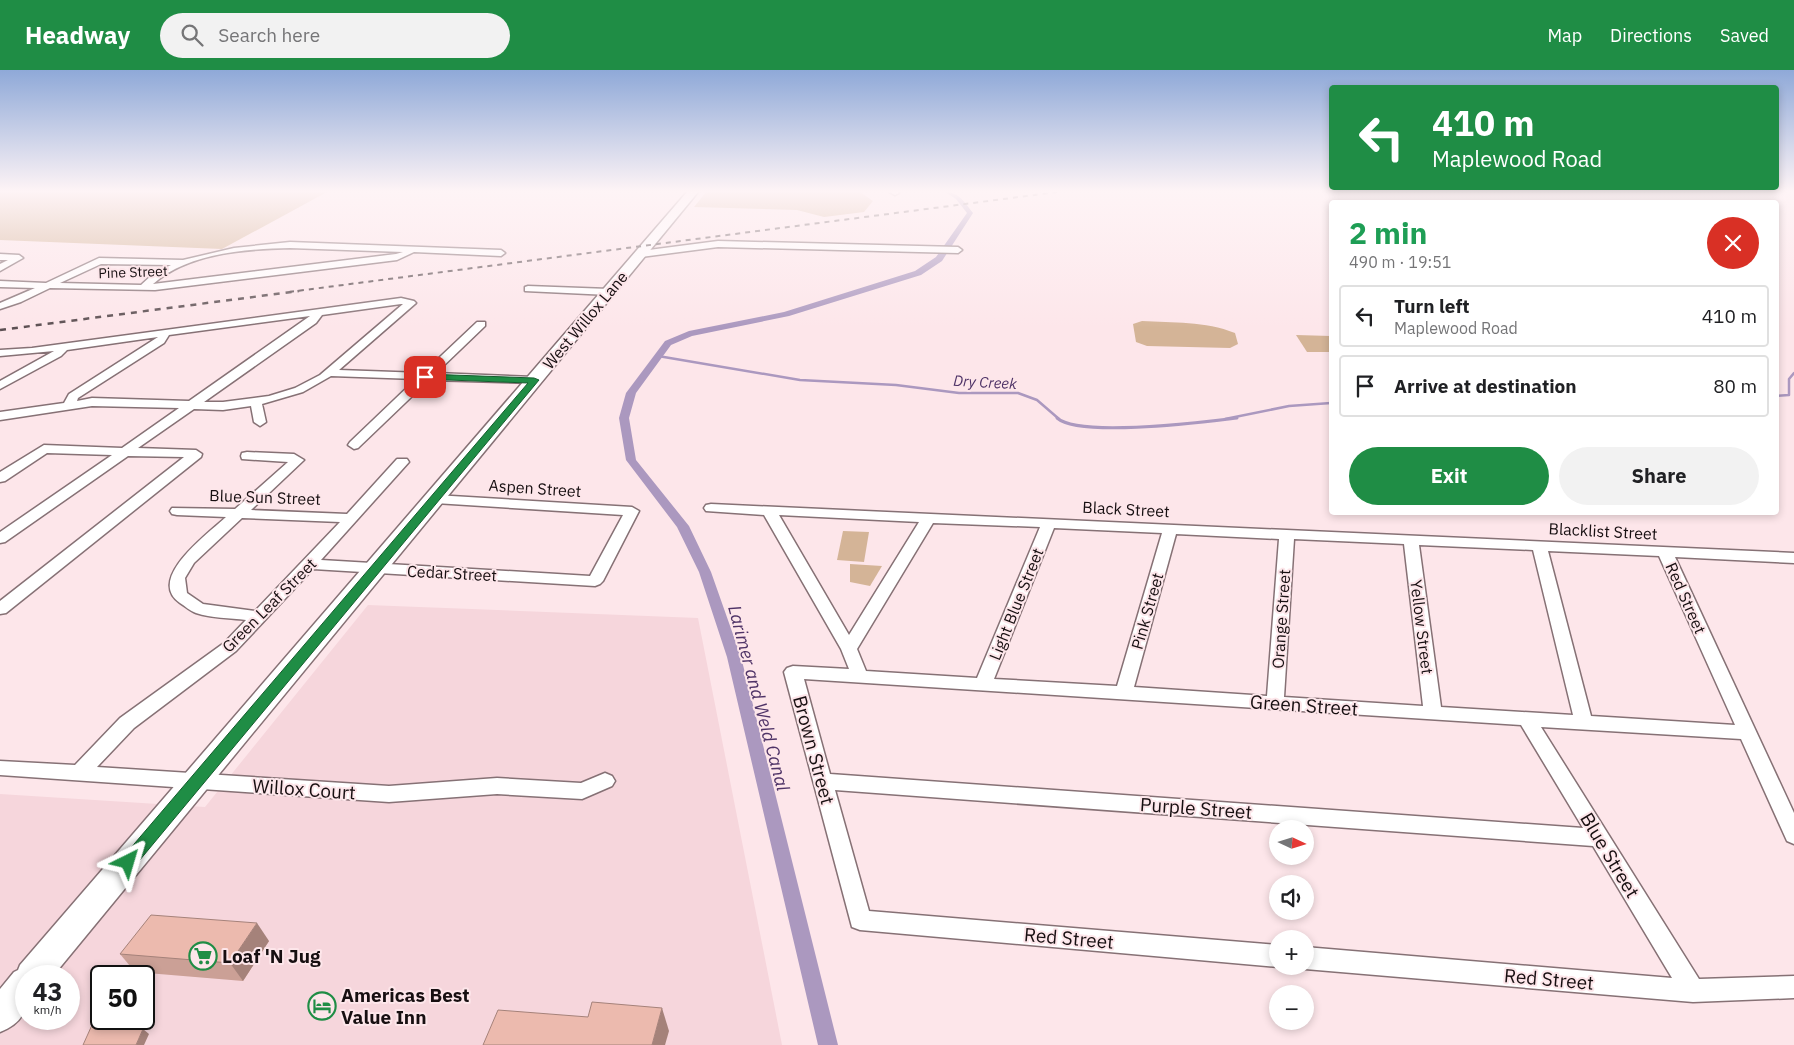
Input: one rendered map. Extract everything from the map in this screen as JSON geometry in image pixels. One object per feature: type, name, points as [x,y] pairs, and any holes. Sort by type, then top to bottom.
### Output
[{"type":"main road","name":"West Willox Lane","points":[[41,965],[655,238]]},
{"type":"main road","points":[[0,1015],[15,997]]},
{"type":"street","points":[[641,254],[718,244],[958,250]]},
{"type":"street","points":[[144,287],[161,274],[186,262],[234,250],[275,245],[501,253]]},
{"type":"street","name":"Pine Street","points":[[0,284],[144,287],[397,257],[414,249]]},
{"type":"street","points":[[0,257],[19,258],[0,268]]},
{"type":"street","points":[[0,306],[18,300],[102,260],[186,262]]},
{"type":"street","points":[[528,289],[609,292]]},
{"type":"street","points":[[0,353],[166,333],[401,301],[410,303],[329,373],[299,390],[256,403],[223,406],[103,402],[69,405],[16,415],[0,416]]},
{"type":"street","points":[[0,539],[312,322],[318,312]]},
{"type":"street","points":[[354,444],[481,324]]},
{"type":"street","points":[[69,405],[73,396],[160,341],[166,333]]},
{"type":"street","points":[[0,386],[57,354],[64,346]]},
{"type":"street","points":[[329,373],[534,380]]},
{"type":"street","points":[[256,403],[260,422]]},
{"type":"street","points":[[0,478],[44,449],[196,454],[0,609]]},
{"type":"street","points":[[247,456],[294,458],[297,460],[188,560],[177,578],[178,596],[199,609],[259,617]]},
{"type":"street","name":"Green Leaf Street","points":[[79,774],[128,723],[230,647],[402,462]]},
{"type":"street","name":"Aspen Street","points":[[435,499],[632,511],[595,581]]},
{"type":"street","name":"Black Street","points":[[711,508],[1539,546]]},
{"type":"street","points":[[769,510],[849,649],[860,676]]},
{"type":"street","name":"Blue Sun Street","points":[[177,511],[351,518]]},
{"type":"street","points":[[849,649],[929,518]]},
{"type":"street","name":"Light Blue Street","points":[[983,684],[1049,523]]},
{"type":"street","name":"Pink Street","points":[[1124,693],[1170,529]]},
{"type":"street","name":"Orange Street","points":[[1275,703],[1287,534]]},
{"type":"street","name":"Yellow Street","points":[[1411,540],[1433,713]]},
{"type":"street","points":[[1539,546],[1584,723]]},
{"type":"street","name":"Blacklist Street","points":[[1539,546],[1665,552]]},
{"type":"street","points":[[1665,552],[1794,558]]},
{"type":"street","name":"Red Street","points":[[1665,552],[1794,835]]},
{"type":"street","name":"Cedar Street","points":[[309,564],[595,581]]},
{"type":"street","name":"Brown Street","points":[[860,676],[793,672],[861,920]]},
{"type":"street","name":"Green Street","points":[[860,676],[1748,733]]},
{"type":"street","name":"Blue Street","points":[[1527,719],[1693,991]]},
{"type":"street","name":"Willox Court","points":[[0,768],[389,794],[497,786],[582,791],[605,781]]},
{"type":"street","name":"Purple Street","points":[[822,781],[1599,838]]},
{"type":"street","name":"Red Street","points":[[861,920],[1269,955]]},
{"type":"street","name":"Red Street","points":[[1314,959],[1693,991],[1794,987]]},
{"type":"shaded area","points":[[0,238],[243,238],[222,249],[0,240]]},
{"type":"shaded area","points":[[1142,321],[1212,326],[1235,333],[1238,344],[1230,348],[1147,346],[1136,342],[1133,324]]},
{"type":"shaded area","points":[[1296,335],[1329,336],[1329,352],[1307,352]]},
{"type":"shaded area","points":[[843,531],[869,532],[864,562],[837,560]]},
{"type":"shaded area","points":[[850,564],[882,566],[870,586],[850,582]]},
{"type":"shaded area","points":[[368,605],[698,618],[782,1045],[0,1045],[0,794],[205,807]]},
{"type":"building","points":[[151,915],[257,923],[230,963],[120,954]]},
{"type":"building","points":[[592,1002],[662,1008],[652,1045],[483,1045],[498,1010],[588,1017]]},
{"type":"building","points":[[90,1029],[143,1030],[136,1045],[83,1045]]},
{"type":"waterway","name":"Larimer and Weld Canal","points":[[828,1045],[734,657],[705,572],[683,526],[631,460],[624,418],[631,393],[668,343],[689,334],[786,314],[918,273],[939,259],[953,238]]},
{"type":"waterway","name":"Dry Creek","points":[[658,356],[800,380],[896,385],[959,393],[1018,393],[1037,400],[1059,419]]},
{"type":"waterway","name":"Dry Creek","points":[[1779,396],[1789,395],[1789,379],[1794,373]]},
{"type":"waterway","name":"Dry Creek","points":[[1225,419],[1289,406],[1329,403]]},
{"type":"waterway","name":"Dry Creek","points":[[1059,419],[1070,424],[1115,428],[1171,425],[1237,418]]},
{"type":"railway","points":[[289,292],[708,238]]},
{"type":"railway","points":[[0,330],[299,291]]},
{"type":"place","name":"Loaf 'N Jug","points":[[203,956]]},
{"type":"place","name":"Americas Best Value Inn","points":[[322,1006]]},
{"type":"route","points":[[128,862],[534,380],[425,377]]}]
